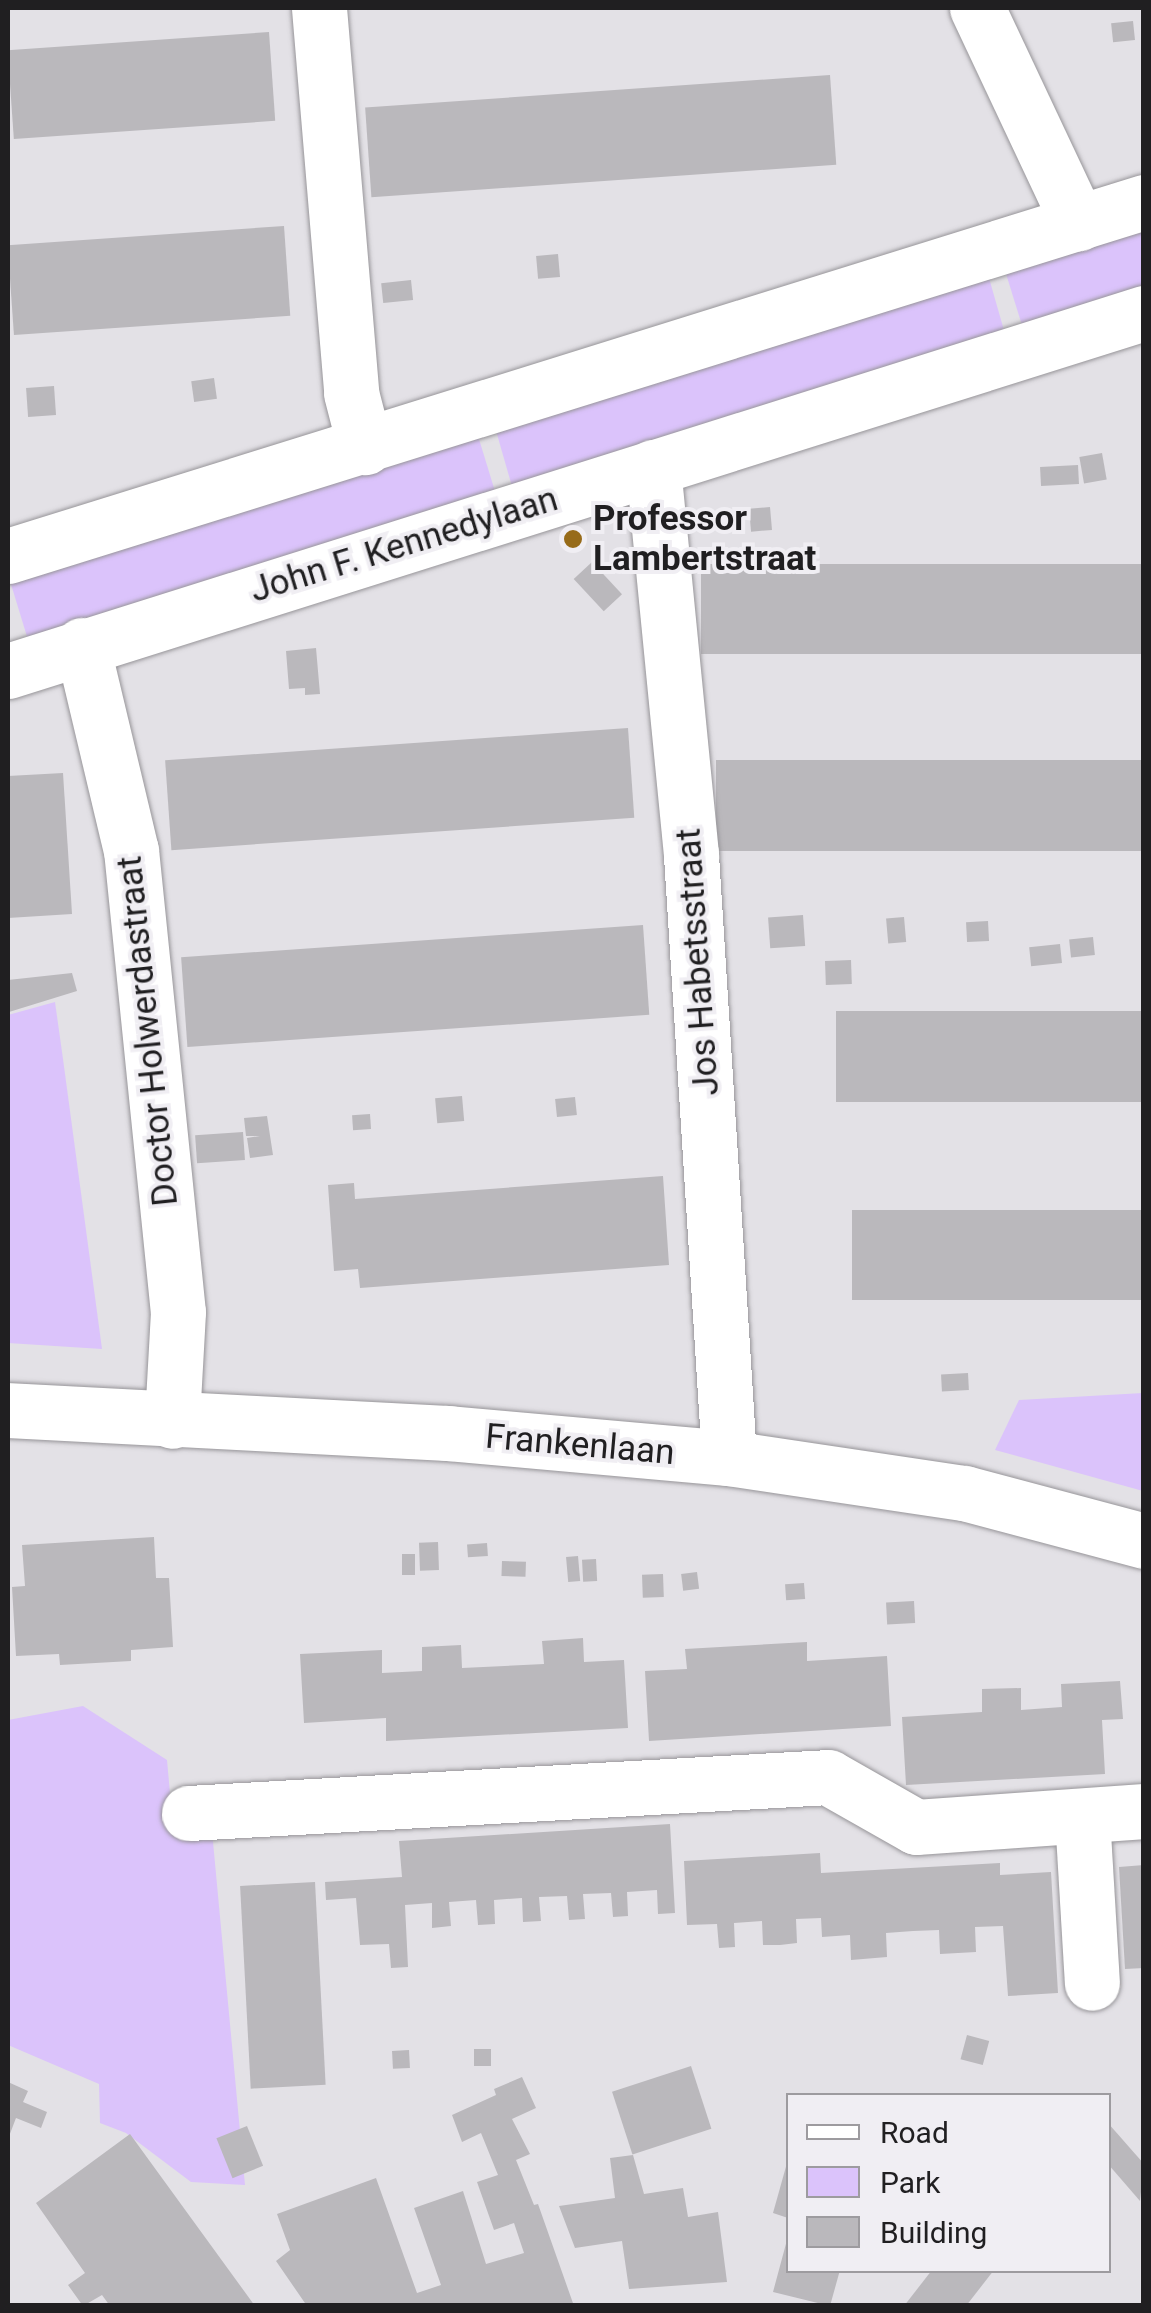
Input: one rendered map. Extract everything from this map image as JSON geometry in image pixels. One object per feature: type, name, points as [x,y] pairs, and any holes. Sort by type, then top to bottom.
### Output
[{"type":"street","points":[[319,8],[351,393],[364,447]]},
{"type":"street","points":[[978,8],[1078,223]]},
{"type":"street","points":[[8,556],[1144,202]]},
{"type":"street","name":"John F. Kennedylaan","points":[[8,671],[1144,313]]},
{"type":"street","name":"Jos Habetsstraat","points":[[653,467],[691,855],[729,1458]]},
{"type":"street","name":"Doctor Holwerdastraat","points":[[82,645],[131,850],[178,1312],[172,1422]]},
{"type":"street","name":"Frankenlaan","points":[[8,1410],[172,1422],[448,1433],[729,1458],[964,1493],[1144,1541]]},
{"type":"street","points":[[189,1814],[828,1776],[916,1826],[1144,1812]]},
{"type":"street","points":[[1082,1816],[1092,1984]]},
{"type":"green space","points":[[1143,222],[1143,299],[1025,335],[1003,264]]},
{"type":"green space","points":[[987,271],[1007,342],[511,484],[491,413]]},
{"type":"green space","points":[[475,426],[498,501],[29,644],[8,569]]},
{"type":"green space","points":[[55,1002],[102,1349],[8,1343],[8,1015]]},
{"type":"green space","points":[[1143,1393],[1143,1491],[995,1450],[1019,1400]]},
{"type":"green space","points":[[83,1706],[167,1760],[174,1837],[212,1831],[245,2185],[191,2182],[126,2133],[100,2123],[99,2084],[8,2045],[8,1720]]},
{"type":"building","points":[[1133,21],[1135,40],[1113,42],[1111,23]]},
{"type":"building","points":[[269,32],[275,121],[14,139],[8,50]]},
{"type":"building","points":[[830,75],[836,165],[371,197],[365,108]]},
{"type":"building","points":[[284,226],[290,316],[14,335],[8,245]]},
{"type":"building","points":[[558,254],[560,277],[538,279],[536,256]]},
{"type":"building","points":[[411,280],[413,300],[383,303],[381,283]]},
{"type":"building","points":[[214,378],[217,399],[194,402],[191,381]]},
{"type":"building","points":[[54,386],[56,415],[28,417],[26,388]]},
{"type":"building","points":[[1102,453],[1107,480],[1084,484],[1079,457]]},
{"type":"building","points":[[1078,465],[1079,484],[1041,486],[1040,467]]},
{"type":"building","points":[[770,507],[772,530],[751,532],[749,509]]},
{"type":"building","points":[[592,562],[622,594],[604,611],[574,579]]},
{"type":"building","points":[[701,564],[1144,564],[1144,654],[701,654]]},
{"type":"building","points":[[316,648],[320,694],[305,695],[305,688],[289,689],[286,651]]},
{"type":"building","points":[[628,728],[634,818],[171,850],[165,760]]},
{"type":"building","points":[[716,760],[1144,760],[1144,851],[716,851]]},
{"type":"building","points":[[63,773],[72,914],[8,918],[8,776]]},
{"type":"building","points":[[803,915],[805,946],[770,948],[768,917]]},
{"type":"building","points":[[904,917],[906,942],[888,943],[886,919]]},
{"type":"building","points":[[988,921],[989,941],[967,942],[966,922]]},
{"type":"building","points":[[643,925],[649,1015],[187,1047],[181,957]]},
{"type":"building","points":[[1093,937],[1095,955],[1071,957],[1069,940]]},
{"type":"building","points":[[1060,944],[1062,963],[1031,966],[1029,947]]},
{"type":"building","points":[[851,960],[852,984],[826,985],[825,961]]},
{"type":"building","points":[[72,973],[77,991],[9,1012],[8,980]]},
{"type":"building","points":[[836,1011],[1144,1011],[1144,1102],[836,1102]]},
{"type":"building","points":[[462,1096],[464,1121],[437,1123],[435,1098]]},
{"type":"building","points":[[575,1097],[577,1115],[557,1117],[555,1099]]},
{"type":"building","points":[[370,1114],[371,1129],[353,1130],[352,1115]]},
{"type":"building","points":[[267,1116],[273,1155],[250,1158],[247,1138],[260,1136],[246,1136],[244,1118]]},
{"type":"building","points":[[243,1132],[245,1160],[197,1163],[195,1135]]},
{"type":"building","points":[[663,1176],[669,1265],[360,1288],[358,1269],[334,1271],[328,1185],[354,1183],[355,1199]]},
{"type":"building","points":[[852,1210],[1144,1210],[1144,1300],[852,1300]]},
{"type":"building","points":[[968,1373],[969,1390],[942,1391],[941,1374]]},
{"type":"building","points":[[154,1537],[156,1578],[169,1578],[173,1647],[131,1650],[131,1661],[60,1665],[59,1654],[16,1656],[12,1587],[25,1586],[22,1545]]},
{"type":"building","points":[[438,1542],[439,1570],[420,1571],[419,1543]]},
{"type":"building","points":[[487,1543],[488,1556],[468,1557],[467,1544]]},
{"type":"building","points":[[402,1554],[415,1554],[415,1575],[402,1575]]},
{"type":"building","points":[[578,1556],[580,1581],[568,1582],[566,1557]]},
{"type":"building","points":[[596,1559],[597,1581],[583,1582],[582,1560]]},
{"type":"building","points":[[502,1561],[526,1562],[525,1577],[501,1576]]},
{"type":"building","points":[[697,1572],[699,1589],[683,1591],[681,1574]]},
{"type":"building","points":[[663,1574],[664,1597],[643,1598],[642,1575]]},
{"type":"building","points":[[804,1583],[805,1599],[786,1600],[785,1584]]},
{"type":"building","points":[[914,1601],[915,1623],[887,1624],[886,1602]]},
{"type":"building","points":[[583,1638],[584,1662],[624,1660],[628,1728],[386,1741],[386,1718],[304,1723],[300,1654],[382,1650],[382,1673],[422,1671],[422,1647],[461,1645],[462,1668],[544,1664],[542,1641]]},
{"type":"building","points":[[807,1642],[807,1661],[887,1656],[891,1726],[649,1741],[645,1671],[687,1669],[685,1649]]},
{"type":"building","points":[[1120,1681],[1123,1719],[1102,1720],[1105,1774],[906,1785],[902,1717],[982,1712],[982,1689],[1021,1688],[1021,1710],[1062,1707],[1061,1684]]},
{"type":"building","points":[[670,1824],[675,1913],[658,1914],[657,1890],[627,1892],[628,1916],[613,1917],[611,1893],[583,1894],[585,1919],[569,1920],[567,1896],[539,1897],[541,1921],[523,1922],[522,1898],[494,1900],[495,1924],[478,1925],[476,1900],[449,1902],[451,1926],[432,1928],[432,1903],[405,1905],[408,1967],[391,1968],[389,1944],[360,1945],[356,1898],[326,1900],[325,1882],[402,1877],[399,1841]]},
{"type":"building","points":[[820,1853],[821,1873],[1000,1863],[1000,1875],[1051,1872],[1058,1993],[1008,1996],[1003,1926],[975,1927],[976,1952],[940,1954],[939,1930],[913,1931],[886,1933],[887,1957],[851,1960],[850,1935],[822,1937],[821,1918],[796,1919],[797,1943],[780,1945],[763,1945],[762,1921],[734,1923],[735,1947],[719,1948],[717,1924],[687,1925],[684,1861]]},
{"type":"building","points":[[1144,1865],[1144,1968],[1125,1969],[1119,1867]]},
{"type":"building","points":[[315,1882],[326,2085],[251,2089],[240,1886]]},
{"type":"building","points":[[967,2035],[989,2041],[983,2065],[961,2059]]},
{"type":"building","points":[[474,2049],[491,2049],[491,2066],[474,2066]]},
{"type":"building","points":[[409,2050],[410,2068],[393,2069],[392,2051]]},
{"type":"building","points":[[691,2066],[711,2129],[632,2154],[612,2092]]},
{"type":"building","points":[[522,2077],[536,2108],[512,2119],[530,2154],[516,2160],[534,2205],[538,2204],[574,2306],[307,2306],[276,2261],[290,2250],[277,2214],[376,2178],[417,2293],[441,2285],[414,2208],[463,2191],[486,2264],[524,2253],[514,2223],[494,2230],[477,2182],[498,2175],[481,2133],[462,2142],[452,2115],[496,2095],[494,2089]]},
{"type":"building","points":[[8,2082],[28,2091],[23,2102],[47,2112],[41,2128],[16,2118],[8,2139]]},
{"type":"building","points":[[247,2126],[263,2166],[233,2178],[216,2138]]},
{"type":"building","points":[[1111,2126],[1144,2164],[1140,2201],[1111,2167]]},
{"type":"building","points":[[130,2134],[255,2306],[110,2306],[102,2295],[83,2306],[68,2285],[85,2273],[36,2203]]},
{"type":"building","points":[[633,2155],[644,2194],[683,2188],[688,2217],[718,2212],[727,2282],[629,2289],[622,2241],[575,2248],[559,2206],[615,2198],[610,2158]]},
{"type":"building","points":[[786,2167],[786,2217],[773,2213]]},
{"type":"building","points":[[786,2244],[786,2273],[839,2273],[830,2306],[773,2292]]},
{"type":"building","points":[[930,2273],[992,2273],[966,2306],[904,2306]]},
{"type":"place","name":"Professor Lambertstraat","points":[[573,539]]}]
